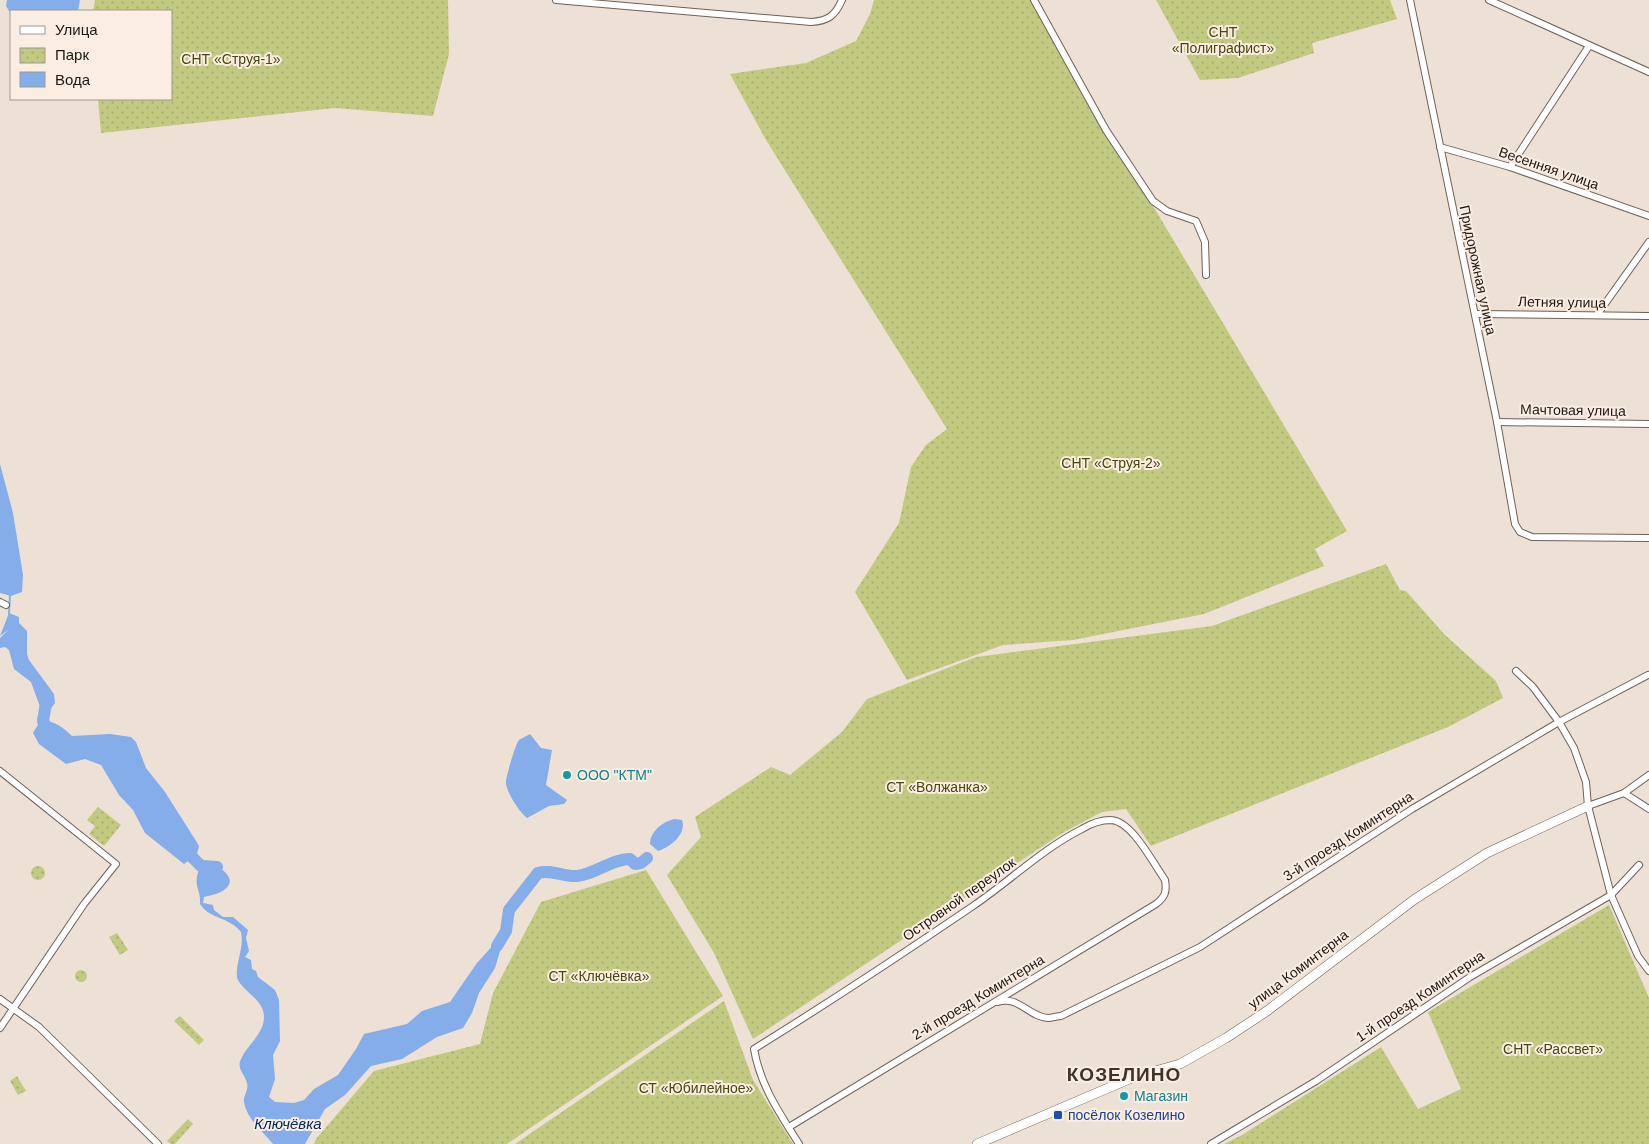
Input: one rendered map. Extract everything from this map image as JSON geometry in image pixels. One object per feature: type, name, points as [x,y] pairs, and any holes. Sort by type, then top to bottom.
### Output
[{"type":"street","points":[[556,0],[810,22],[823,21],[832,16],[842,0]]},
{"type":"street","points":[[1034,0],[1106,130],[1153,201],[1167,211],[1196,221],[1205,242],[1206,276]]},
{"type":"street","name":"Придорожная улица","points":[[1410,0],[1497,422],[1515,524],[1520,532],[1532,537],[1649,538]]},
{"type":"street","points":[[1489,0],[1649,72]]},
{"type":"street","points":[[1510,167],[1589,46]]},
{"type":"street","name":"Весенняя улица","points":[[1440,146],[1510,167],[1649,216]]},
{"type":"street","points":[[1597,315],[1649,242]]},
{"type":"street","name":"Летняя улица","points":[[1475,314],[1649,316]]},
{"type":"street","name":"Мачтовая улица","points":[[1497,422],[1649,424]]},
{"type":"street","points":[[1516,670],[1533,687],[1559,722],[1574,748],[1586,782],[1588,806],[1611,895],[1638,956],[1649,971]]},
{"type":"street","name":"3-й проезд Коминтерна","points":[[988,1006],[1006,999],[1048,1018],[1061,1016],[1200,947],[1412,809],[1559,722],[1648,675]]},
{"type":"street","points":[[0,771],[116,864],[84,904],[0,1028]]},
{"type":"street","name":"улица Коминтерна","points":[[977,1144],[1134,1077],[1180,1064],[1266,1011],[1414,899],[1487,853],[1588,806],[1624,793],[1649,775]]},
{"type":"street","points":[[1624,793],[1649,809]]},
{"type":"street","name":"Островной переулок","points":[[789,1127],[763,1084],[754,1049],[846,991],[974,905],[1050,848],[1097,822],[1111,820],[1123,823],[1131,831],[1165,880]]},
{"type":"street","name":"1-й проезд Коминтерна","points":[[1211,1144],[1323,1076],[1470,977],[1611,895],[1639,864]]},
{"type":"street","name":"2-й проезд Коминтерна","points":[[789,1127],[1156,904],[1164,898],[1166,890],[1165,880]]},
{"type":"street","points":[[0,999],[40,1027],[158,1144]]},
{"type":"street","points":[[789,1127],[800,1144]]},
{"type":"green space","name":"СНТ «Струя-1»","points":[[95,0],[448,0],[449,54],[433,116],[335,108],[101,133],[98,100],[172,100],[172,10],[93,10]]},
{"type":"green space","name":"СНТ «Струя-2»","points":[[874,0],[1030,0],[1347,531],[1315,549],[1324,566],[1204,614],[1073,640],[1003,645],[907,680],[855,592],[899,523],[911,467],[926,445],[947,429],[766,140],[730,74],[806,63],[856,41],[870,14]]},
{"type":"green space","name":"СНТ «Полиграфист»","points":[[1156,0],[1390,0],[1397,19],[1312,43],[1314,53],[1238,78],[1200,80]]},
{"type":"green space","name":"СТ «Волжанка»","points":[[1386,564],[1400,590],[1406,591],[1444,634],[1496,681],[1503,698],[1448,727],[1151,846],[1126,809],[1102,812],[1064,832],[753,1039],[714,953],[667,875],[701,837],[695,817],[771,767],[790,775],[842,732],[867,699],[976,657],[1212,626]]},
{"type":"green space","points":[[98,807],[121,825],[104,846],[89,834],[95,826],[87,820]]},
{"type":"green space","points":[[38,866],[43,868],[45,873],[43,878],[38,880],[33,878],[31,873],[33,868]]},
{"type":"green space","name":"СТ «Ключёвка»","points":[[646,870],[723,996],[507,1144],[314,1144],[316,1139],[374,1071],[480,1044],[493,993],[541,902]]},
{"type":"green space","name":"СНТ «Рассвет»","points":[[1609,905],[1649,998],[1649,1144],[1224,1144],[1242,1135],[1381,1047],[1418,1109],[1461,1089],[1428,1012]]},
{"type":"green space","points":[[117,933],[128,950],[120,955],[109,937]]},
{"type":"green space","points":[[79,970],[83,970],[87,976],[83,982],[79,982],[75,978],[75,974]]},
{"type":"green space","name":"СТ «Юбилейное»","points":[[724,1001],[753,1080],[793,1144],[515,1144]]},
{"type":"green space","points":[[180,1016],[204,1040],[199,1045],[174,1021]]},
{"type":"green space","points":[[17,1076],[26,1091],[18,1095],[10,1081]]},
{"type":"green space","points":[[188,1119],[193,1124],[175,1144],[167,1141]]},
{"type":"water","points":[[7,0],[80,0],[78,10],[10,10],[10,12],[6,6]]},
{"type":"water","points":[[0,464],[13,513],[23,575],[22,592],[11,596],[0,593]]},
{"type":"water","points":[[9,613],[19,617],[19,623],[27,631],[27,654],[29,660],[54,694],[55,703],[48,712],[42,712],[31,682],[14,669],[9,650],[5,647],[0,648],[0,638],[9,629],[0,636]]},
{"type":"water","points":[[43,721],[56,724],[72,736],[110,734],[131,737],[136,742],[146,768],[165,792],[199,846],[197,854],[184,864],[145,833],[133,810],[119,795],[101,765],[85,759],[66,764],[39,744],[33,733],[39,723]]},
{"type":"water","points":[[530,734],[541,748],[552,750],[546,785],[567,800],[564,804],[549,806],[527,818],[514,801],[506,781],[517,743]]},
{"type":"water","points":[[674,819],[682,820],[683,825],[680,834],[673,843],[658,851],[650,844],[652,835],[666,822]]},
{"type":"water","name":"Ключёвка","points":[[208,863],[213,864],[226,873],[230,881],[228,886],[222,891],[204,897],[203,903],[213,905],[214,910],[223,917],[233,917],[248,930],[246,938],[249,951],[245,957],[251,960],[252,969],[256,971],[258,977],[275,990],[279,1000],[280,1041],[273,1055],[275,1079],[269,1097],[275,1102],[294,1103],[304,1100],[314,1089],[338,1075],[364,1034],[407,1024],[422,1011],[450,1002],[477,963],[506,931],[495,968],[479,993],[472,1013],[463,1028],[437,1037],[402,1059],[371,1066],[345,1095],[325,1109],[305,1144],[273,1144],[248,1114],[244,1102],[247,1091],[246,1080],[240,1066],[244,1054],[261,1029],[264,1017],[263,1011],[258,1001],[238,980],[237,970],[242,944],[241,932],[231,923],[209,913],[200,904],[197,883],[198,873],[200,866]]},
{"type":"waterway","points":[[9,614],[10,594]]},
{"type":"waterway","name":"Ключёвка","points":[[47,697],[43,721],[51,735]]},
{"type":"waterway","name":"Ключёвка","points":[[182,847],[201,866],[217,867]]},
{"type":"waterway","name":"Ключёвка","points":[[497,946],[506,931],[509,910],[538,873],[548,872],[577,876],[584,875],[616,861],[630,859],[635,864],[641,863],[647,858]]},
{"type":"place","name":"ООО \"КТМ\"","points":[[567,775]]},
{"type":"place","name":"Магазин","points":[[1124,1096]]},
{"type":"place","name":"посёлок Козелино","points":[[1058,1115]]},
{"type":"district","name":"КОЗЕЛИНО","points":[[1124,1074]]}]
